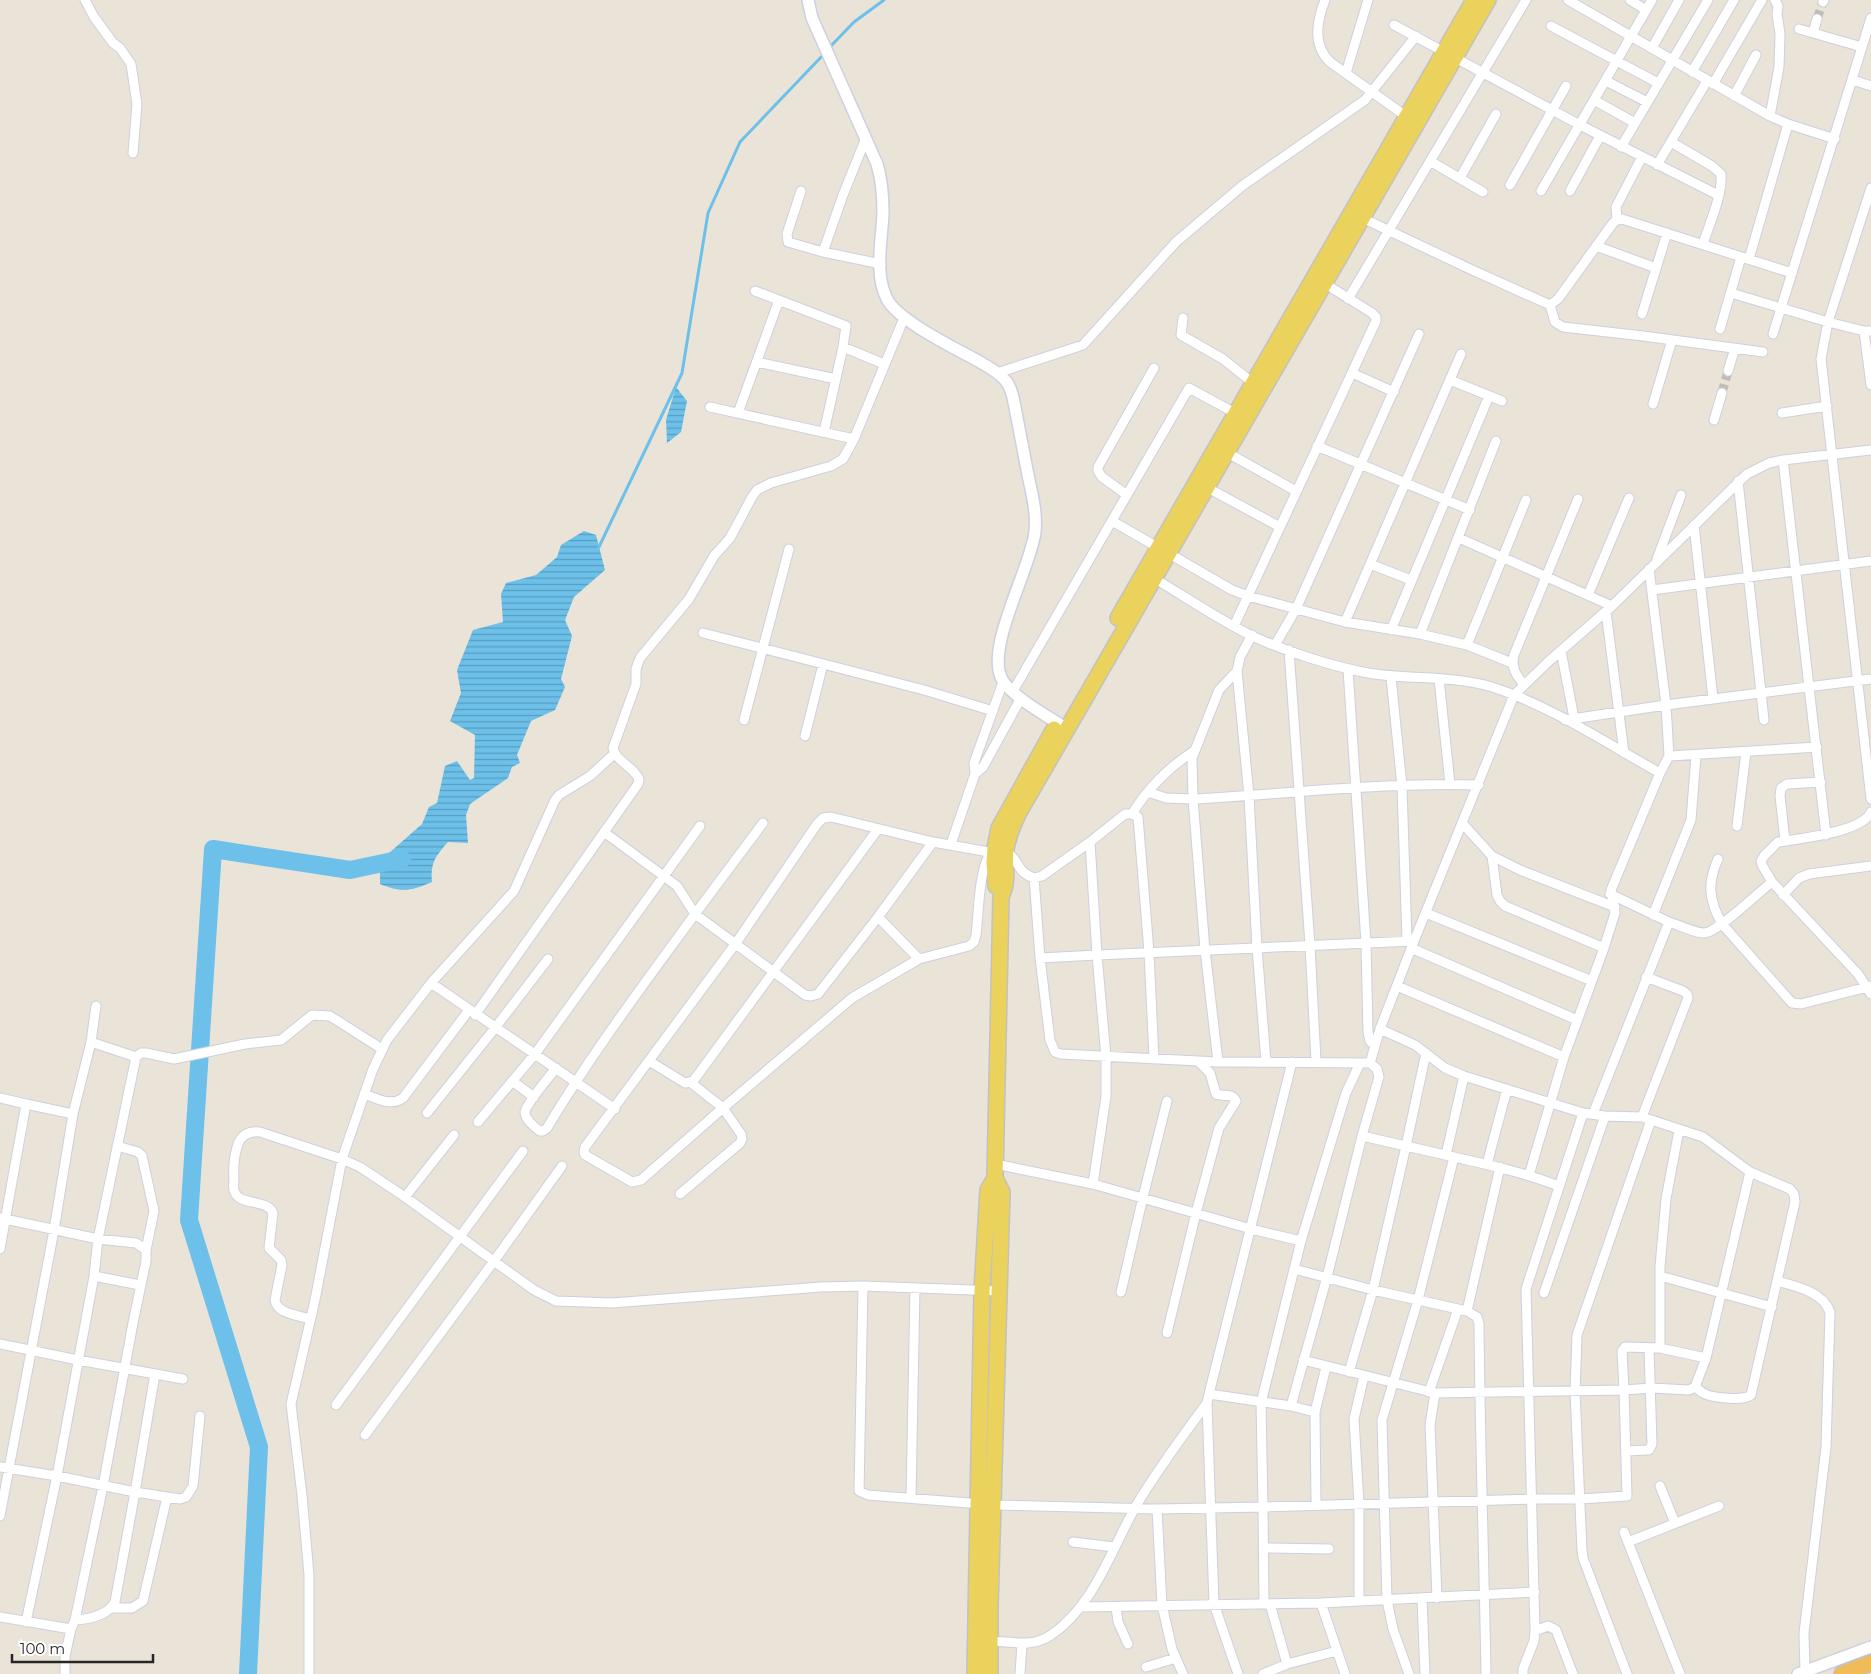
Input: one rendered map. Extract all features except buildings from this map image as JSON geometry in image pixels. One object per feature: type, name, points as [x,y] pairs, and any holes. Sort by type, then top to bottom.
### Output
[{"type":"highway","points":[[1842,1674],[1871,1663]]},
{"type":"main road","points":[[1163,550],[1206,487],[1226,452],[1276,353],[1450,54],[1474,0]]},
{"type":"main road","points":[[975,1674],[975,1644],[1000,1291],[1002,1192],[995,1171],[1000,896],[996,887],[994,863],[999,828],[1004,816],[1062,726],[1149,575],[1253,383],[1324,283],[1407,117],[1488,0]]},
{"type":"main road","points":[[990,1674],[991,1641],[986,1505],[982,1290],[988,1190],[995,1171]]},
{"type":"street","points":[[85,0],[94,17],[131,64],[137,104],[133,153]]},
{"type":"street","points":[[808,0],[812,18],[877,164],[882,192],[882,287],[887,299],[904,318],[998,373],[1006,380],[1014,397],[1036,519],[1033,545],[1006,620],[997,661],[998,671],[1003,682],[1062,726]]},
{"type":"street","points":[[1325,0],[1318,31],[1320,49],[1323,56],[1407,117]]},
{"type":"street","points":[[1346,73],[1368,0]]},
{"type":"street","points":[[1348,299],[1526,0]]},
{"type":"street","points":[[1568,0],[1770,116],[1834,139]]},
{"type":"street","points":[[1630,0],[1646,10]]},
{"type":"street","points":[[1541,191],[1652,0]]},
{"type":"street","points":[[1652,48],[1679,0]]},
{"type":"street","points":[[1621,147],[1708,0]]},
{"type":"street","points":[[1692,72],[1734,0]]},
{"type":"street","points":[[1657,165],[1762,0]]},
{"type":"street","points":[[1770,116],[1779,67],[1780,34],[1777,1]]},
{"type":"street","points":[[1773,334],[1871,18]]},
{"type":"street","points":[[1813,33],[1817,19]]},
{"type":"street","points":[[1394,25],[1600,136],[1718,196]]},
{"type":"street","points":[[1551,26],[1658,83]]},
{"type":"street","points":[[1799,30],[1862,47]]},
{"type":"street","points":[[998,373],[1083,345],[1176,242],[1242,186],[1365,100],[1416,36]]},
{"type":"street","points":[[1734,96],[1756,55]]},
{"type":"street","points":[[1853,80],[1871,86]]},
{"type":"street","points":[[1606,81],[1647,102]]},
{"type":"street","points":[[1510,185],[1566,86]]},
{"type":"street","points":[[1594,100],[1635,123]]},
{"type":"street","points":[[1460,178],[1496,114]]},
{"type":"street","points":[[1720,329],[1788,124]]},
{"type":"street","points":[[1570,191],[1600,136]]},
{"type":"street","points":[[823,252],[866,138]]},
{"type":"street","points":[[1671,142],[1721,174],[1718,196],[1703,244]]},
{"type":"street","points":[[1550,305],[1558,299],[1617,220],[1616,207],[1642,158]]},
{"type":"street","points":[[1430,161],[1483,192]]},
{"type":"street","points":[[1871,188],[1868,207],[1828,322],[1821,359],[1871,799]]},
{"type":"street","points":[[802,191],[787,238],[792,244],[881,264]]},
{"type":"street","points":[[1357,215],[1486,277],[1550,305],[1555,322],[1563,327],[1763,352]]},
{"type":"street","points":[[1617,220],[1630,221],[1792,273]]},
{"type":"street","points":[[1642,314],[1667,233]]},
{"type":"street","points":[[1596,246],[1656,268]]},
{"type":"street","points":[[1234,626],[1374,326],[1376,318],[1372,313],[1324,283]]},
{"type":"street","points":[[755,291],[844,324],[847,330],[824,432]]},
{"type":"street","points":[[1731,293],[1828,322],[1867,331],[1871,385]]},
{"type":"street","points":[[738,413],[778,300]]},
{"type":"street","points":[[364,1094],[393,1103],[403,1098],[472,1013],[638,784],[640,779],[637,773],[614,754],[613,748],[636,684],[636,669],[640,658],[689,599],[710,562],[730,538],[752,497],[758,490],[771,483],[831,466],[838,463],[849,452],[904,318]]},
{"type":"street","points":[[1183,318],[1181,335],[1223,359],[1253,383]]},
{"type":"street","points":[[1275,645],[1296,609],[1419,334]]},
{"type":"street","points":[[1653,404],[1672,340]]},
{"type":"street","points":[[843,347],[884,364]]},
{"type":"street","points":[[1728,371],[1735,348]]},
{"type":"street","points":[[1345,622],[1461,354]]},
{"type":"street","points":[[757,362],[836,379]]},
{"type":"street","points":[[1127,495],[1102,477],[1098,467],[1154,368]]},
{"type":"street","points":[[1352,373],[1394,392]]},
{"type":"street","points":[[1450,380],[1502,401]]},
{"type":"street","points":[[975,774],[983,767],[1017,694],[1112,521],[1189,388],[1235,414]]},
{"type":"street","points":[[1714,420],[1722,393]]},
{"type":"street","points":[[1390,630],[1488,396]]},
{"type":"street","points":[[1782,413],[1827,406]]},
{"type":"street","points":[[710,407],[854,439]]},
{"type":"street","points":[[1420,634],[1496,441]]},
{"type":"street","points":[[1317,446],[1470,510]]},
{"type":"street","points":[[1287,1664],[1267,1604],[1261,1402],[1301,1241],[1346,1093],[1375,1046],[1411,944],[1426,913],[1479,785],[1514,695],[1609,608],[1738,481],[1758,467],[1783,460],[1871,450]]},
{"type":"street","points":[[1226,452],[1296,491]]},
{"type":"street","points":[[1783,460],[1826,835]]},
{"type":"street","points":[[1738,481],[1764,720]]},
{"type":"street","points":[[1206,487],[1280,527]]},
{"type":"street","points":[[1528,1175],[1564,1057],[1604,948],[1615,908],[1610,894],[1660,773],[1669,756],[1666,705],[1652,590],[1652,566],[1681,496]]},
{"type":"street","points":[[1588,595],[1629,498]]},
{"type":"street","points":[[1524,685],[1518,678],[1512,663],[1578,499]]},
{"type":"street","points":[[1467,645],[1526,500]]},
{"type":"street","points":[[1112,521],[1232,590],[1248,596],[1345,622],[1420,634],[1467,645],[1512,663]]},
{"type":"street","points":[[1694,525],[1713,699]]},
{"type":"street","points":[[1459,538],[1588,595],[1609,608]]},
{"type":"street","points":[[744,720],[789,549]]},
{"type":"street","points":[[1652,590],[1871,561]]},
{"type":"street","points":[[1370,564],[1411,580]]},
{"type":"street","points":[[1149,575],[1252,636],[1289,650],[1348,669],[1392,677],[1474,683],[1514,695],[1569,719],[1660,773]]},
{"type":"street","points":[[1609,608],[1624,753]]},
{"type":"street","points":[[703,634],[924,690],[993,711]]},
{"type":"street","points":[[1252,636],[1240,657],[1237,671],[1250,796],[1257,948],[1266,1062]]},
{"type":"street","points":[[1289,650],[1310,945],[1316,1061]]},
{"type":"street","points":[[1561,650],[1569,719]]},
{"type":"street","points":[[805,736],[823,664]]},
{"type":"street","points":[[1348,669],[1366,943],[1368,1032],[1370,1041],[1375,1046]]},
{"type":"street","points":[[1218,1062],[1204,950],[1193,799],[1192,758],[1219,690],[1237,671]]},
{"type":"street","points":[[1392,677],[1402,786],[1411,944]]},
{"type":"street","points":[[1439,679],[1450,784]]},
{"type":"street","points":[[1569,719],[1871,679]]},
{"type":"street","points":[[951,844],[975,774],[974,763],[1003,682]]},
{"type":"street","points":[[1669,756],[1696,756],[1817,747]]},
{"type":"street","points":[[1132,814],[1148,792],[1178,761],[1194,751]]},
{"type":"street","points":[[1737,826],[1746,752]]},
{"type":"street","points":[[310,1674],[309,1575],[302,1495],[290,1404],[310,1319],[342,1159],[375,1062],[393,1031],[431,983],[514,891],[559,794],[590,776],[614,754]]},
{"type":"street","points":[[1654,915],[1691,820],[1696,756]]},
{"type":"street","points":[[1785,841],[1780,796],[1781,788],[1786,784],[1821,782]]},
{"type":"street","points":[[1148,792],[1166,798],[1193,799],[1402,786],[1479,785]]},
{"type":"street","points":[[1718,859],[1711,878],[1714,910],[1722,924],[1792,1003],[1801,1004],[1870,989],[1783,895],[1772,882],[1761,861],[1778,842],[1835,833],[1868,818],[1871,812]]},
{"type":"street","points":[[996,850],[982,876],[976,935],[974,942],[969,946],[920,959],[852,998],[641,1180],[636,1182],[628,1180],[589,1158],[584,1152],[585,1147],[736,944],[817,824],[823,818],[831,817],[933,842],[996,850],[1015,859],[1023,873],[1034,878],[1042,876],[1125,814],[1132,814],[1138,817],[1154,1059]]},
{"type":"street","points":[[556,1068],[526,1108],[526,1117],[535,1128],[543,1131],[547,1128],[575,1081],[625,1009],[763,823]]},
{"type":"street","points":[[1462,824],[1492,856],[1520,870],[1615,908]]},
{"type":"street","points":[[478,1122],[534,1054],[665,877],[700,826]]},
{"type":"street","points":[[650,1061],[685,1083],[694,1080],[878,829]]},
{"type":"street","points":[[604,832],[682,890],[695,914],[805,995],[811,996],[818,994],[933,842]]},
{"type":"street","points":[[1090,842],[1106,1057],[1106,1106],[1093,1184]]},
{"type":"street","points":[[1492,856],[1497,895],[1505,906],[1604,948]]},
{"type":"street","points":[[1783,895],[1800,878],[1809,874],[1871,866]]},
{"type":"street","points":[[1034,878],[1040,958],[1052,1047],[1055,1052],[1106,1057],[1218,1062],[1316,1061],[1365,1063],[1377,1069],[1378,1077],[1327,1277],[1291,1406]]},
{"type":"street","points":[[1610,894],[1669,922],[1704,934],[1709,933],[1722,924],[1772,882]]},
{"type":"street","points":[[1426,913],[1592,981]]},
{"type":"street","points":[[878,917],[920,959]]},
{"type":"street","points":[[1522,1674],[1534,1641],[1535,1632],[1526,1289],[1559,1186],[1669,922]]},
{"type":"street","points":[[1040,958],[1310,945],[1411,944],[1577,1020]]},
{"type":"street","points":[[427,1113],[548,959]]},
{"type":"street","points":[[1628,1674],[1583,1558],[1575,1392],[1578,1329],[1688,998],[1683,990],[1646,977]]},
{"type":"street","points":[[431,983],[472,1013],[615,1109]]},
{"type":"street","points":[[1397,986],[1564,1057]]},
{"type":"street","points":[[0,1516],[4,1468],[31,1351],[54,1230],[73,1114],[91,1042],[96,1006]]},
{"type":"street","points":[[26,1622],[57,1476],[94,1276],[98,1239],[136,1057],[141,1053],[146,1053],[174,1058],[245,1044],[280,1040],[312,1016],[330,1016],[382,1049]]},
{"type":"street","points":[[1380,1029],[1415,1045],[1445,1068],[1464,1076],[1588,1114],[1647,1119],[1709,1141],[1750,1172],[1790,1189],[1794,1194],[1795,1202],[1753,1390],[1749,1397],[1744,1398],[1713,1396],[1695,1387]]},
{"type":"street","points":[[91,1042],[136,1057]]},
{"type":"street","points":[[1349,1372],[1373,1290],[1426,1053]]},
{"type":"street","points":[[1167,1333],[1219,1128],[1236,1101],[1231,1095],[1220,1096],[1216,1094],[1210,1073],[1198,1061]]},
{"type":"street","points":[[1238,1674],[1214,1604],[1208,1399],[1292,1062]]},
{"type":"street","points":[[1409,1674],[1393,1629],[1387,1600],[1382,1420],[1418,1300],[1450,1156],[1464,1076]]},
{"type":"street","points":[[512,1081],[534,1097]]},
{"type":"street","points":[[680,1194],[740,1143],[742,1139],[741,1134],[723,1108],[690,1082]]},
{"type":"street","points":[[1487,1164],[1507,1089]]},
{"type":"street","points":[[0,1098],[73,1114]]},
{"type":"street","points":[[1121,1292],[1142,1197],[1167,1101]]},
{"type":"street","points":[[0,1249],[3,1219],[26,1104]]},
{"type":"street","points":[[1544,1293],[1606,1116]]},
{"type":"street","points":[[1660,1348],[1660,1276],[1666,1199],[1679,1130]]},
{"type":"street","points":[[310,1319],[282,1311],[276,1305],[282,1265],[278,1256],[269,1248],[273,1213],[267,1206],[237,1196],[234,1191],[233,1159],[241,1138],[254,1132],[260,1132],[342,1159],[360,1167],[534,1290],[556,1301],[634,1302],[821,1286],[1000,1291]]},
{"type":"street","points":[[405,1197],[454,1135]]},
{"type":"street","points":[[1362,1136],[1500,1167],[1559,1186]]},
{"type":"street","points":[[65,1674],[65,1656],[75,1620],[103,1486],[154,1211],[142,1156],[138,1152],[117,1146]]},
{"type":"street","points":[[336,1405],[522,1150]]},
{"type":"street","points":[[365,1435],[562,1166]]},
{"type":"street","points":[[1437,1598],[1430,1425],[1432,1393],[1463,1310],[1500,1167]]},
{"type":"street","points":[[995,1171],[1093,1184],[1251,1230],[1301,1241]]},
{"type":"street","points":[[1303,1360],[1432,1393],[1575,1392],[1651,1388],[1689,1390],[1695,1387],[1706,1358],[1750,1172]]},
{"type":"street","points":[[3,1219],[98,1239],[136,1243],[146,1250]]},
{"type":"street","points":[[1294,1269],[1373,1290],[1463,1310],[1477,1317],[1479,1324],[1481,1392],[1481,1501],[1486,1674]]},
{"type":"street","points":[[94,1276],[140,1285]]},
{"type":"street","points":[[1660,1276],[1772,1308]]},
{"type":"street","points":[[1777,1281],[1796,1286],[1812,1294],[1827,1304],[1830,1312],[1826,1454],[1804,1633],[1802,1673],[1871,1647]]},
{"type":"street","points":[[863,1286],[859,1491],[868,1495],[986,1505],[1134,1509],[1580,1499],[1627,1496],[1622,1351],[1625,1347],[1630,1346],[1660,1348],[1706,1358]]},
{"type":"street","points":[[911,1498],[915,1288]]},
{"type":"street","points":[[0,1344],[183,1379]]},
{"type":"street","points":[[1626,1451],[1649,1450],[1651,1447],[1649,1348]]},
{"type":"street","points":[[1316,1505],[1314,1412],[1326,1367]]},
{"type":"street","points":[[112,1608],[115,1602],[136,1492],[155,1374]]},
{"type":"street","points":[[1359,1600],[1358,1504],[1354,1419],[1364,1376]]},
{"type":"street","points":[[1208,1399],[1261,1402],[1291,1406],[1314,1412]]},
{"type":"street","points":[[975,1644],[991,1641],[1022,1644],[1051,1635],[1080,1607],[1093,1588],[1134,1509],[1159,1468],[1208,1399]]},
{"type":"street","points":[[4,1468],[57,1476],[136,1492],[180,1499],[186,1498],[193,1486],[200,1416]]},
{"type":"street","points":[[1660,1486],[1675,1523]]},
{"type":"street","points":[[75,1620],[89,1619],[112,1608],[132,1608],[143,1601],[167,1497]]},
{"type":"street","points":[[1628,1542],[1718,1506]]},
{"type":"street","points":[[1157,1509],[1162,1605],[1176,1658],[1183,1674]]},
{"type":"street","points":[[1624,1532],[1680,1674]]},
{"type":"street","points":[[1073,1542],[1114,1547]]},
{"type":"street","points":[[1264,1548],[1329,1549]]},
{"type":"street","points":[[1080,1607],[1321,1603],[1535,1592]]},
{"type":"street","points":[[1422,1599],[1425,1674]]},
{"type":"street","points":[[1321,1603],[1345,1674]]},
{"type":"street","points":[[1116,1606],[1118,1622],[1128,1644]]},
{"type":"street","points":[[0,1618],[72,1629]]},
{"type":"street","points":[[1535,1632],[1548,1626],[1556,1630],[1573,1674]]},
{"type":"street","points":[[1020,1674],[1022,1644]]},
{"type":"street","points":[[1266,1674],[1287,1664],[1336,1651]]},
{"type":"street","points":[[1146,1667],[1176,1658]]},
{"type":"water","points":[[676,387],[687,401],[681,432],[667,443],[666,420]]},
{"type":"water","points":[[584,531],[596,535],[605,570],[574,597],[565,620],[572,636],[561,679],[565,687],[555,710],[531,721],[517,755],[520,763],[512,767],[508,778],[470,804],[466,815],[468,843],[448,842],[440,851],[433,864],[432,882],[406,890],[394,889],[380,884],[380,861],[422,824],[429,807],[437,803],[445,766],[457,761],[470,780],[474,778],[475,735],[450,721],[461,693],[457,670],[473,630],[503,622],[501,594],[506,583],[536,575],[557,557],[561,545]]},
{"type":"waterway","points":[[828,49],[854,22],[884,0]]},
{"type":"waterway","points":[[598,549],[682,373],[708,213],[740,142],[824,54]]},
{"type":"waterway","points":[[248,1674],[259,1447],[189,1220],[213,849],[350,870],[402,859]]},
{"type":"tunnel","points":[[1817,19],[1823,2]]},
{"type":"tunnel","points":[[1722,393],[1728,371]]}]
